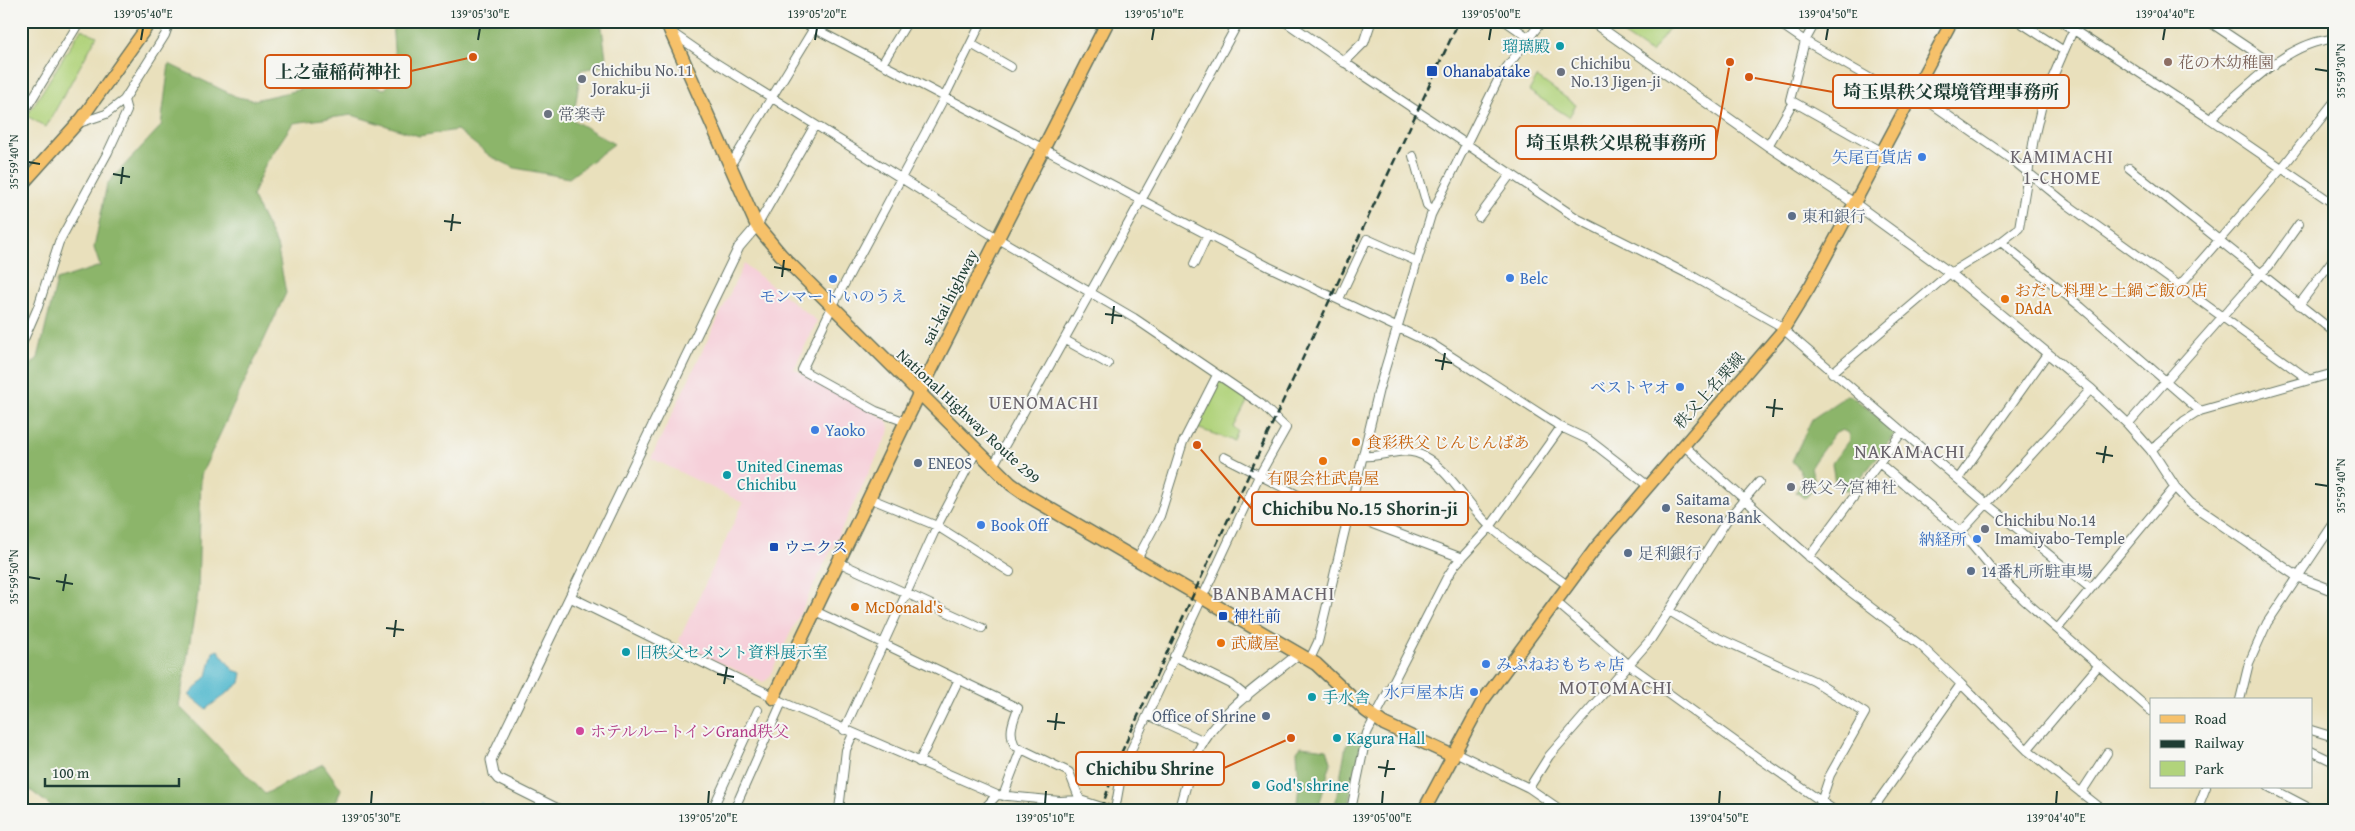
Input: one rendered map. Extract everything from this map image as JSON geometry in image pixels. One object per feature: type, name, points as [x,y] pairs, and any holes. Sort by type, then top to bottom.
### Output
[{"type":"highway","name":"sai-kai highway","points":[[776,699],[815,611],[919,394],[1108,21]]},
{"type":"highway","name":"National Highway Route 299","points":[[668,26],[758,226],[781,255],[993,466],[1028,496],[1297,655],[1309,660],[1376,719],[1394,729],[1454,754]]},
{"type":"highway","points":[[1424,810],[1454,754]]},
{"type":"main road","points":[[21,186],[98,97],[151,21]]},
{"type":"main road","name":"秩父上名栗線","points":[[1454,754],[1482,702],[1567,584],[1647,486],[1783,330],[1810,286],[1952,21]]},
{"type":"street","points":[[21,117],[80,21]]},
{"type":"street","points":[[77,123],[106,114],[124,100],[165,34],[170,21]]},
{"type":"street","points":[[882,64],[908,21]]},
{"type":"street","points":[[906,422],[876,411],[802,370],[832,307],[945,97],[982,21]]},
{"type":"street","points":[[993,466],[1091,294],[1239,21]]},
{"type":"street","points":[[1285,21],[1510,175],[1578,219],[1723,292],[1783,330],[1987,504],[2090,588]]},
{"type":"street","points":[[1344,62],[1364,42],[1371,21]]},
{"type":"street","points":[[1505,21],[1528,37]]},
{"type":"street","points":[[1309,660],[1318,642],[1378,388],[1433,210],[1500,76],[1542,21]]},
{"type":"street","points":[[1591,21],[1768,146],[1854,203],[1950,272],[2091,389],[2128,424],[2151,450],[2175,487],[2190,502],[2298,577],[2334,591]]},
{"type":"street","points":[[1776,21],[1805,41],[1911,96],[2015,162],[2028,175],[2308,379]]},
{"type":"street","points":[[1816,21],[1805,41],[1790,100],[1883,152]]},
{"type":"street","points":[[2018,21],[2064,51]]},
{"type":"street","points":[[2060,21],[2210,118],[2334,204]]},
{"type":"street","points":[[1832,373],[1950,272],[2001,242],[2019,228],[2034,138],[2043,100],[2077,21]]},
{"type":"street","points":[[2208,21],[2274,65]]},
{"type":"street","points":[[802,22],[1270,267],[1397,326],[1469,367],[1561,427],[1589,440],[1647,486]]},
{"type":"street","points":[[570,597],[776,699],[853,734],[1000,796],[1060,801],[1080,800],[1113,810],[1120,782],[1132,748],[1258,476],[1286,428],[1261,404],[1134,318],[997,238],[773,99],[668,26]]},
{"type":"street","points":[[730,166],[773,99],[814,28]]},
{"type":"street","points":[[2210,118],[2274,65],[2305,46],[2323,39],[2334,39]]},
{"type":"street","points":[[971,44],[1011,67]]},
{"type":"street","points":[[21,346],[38,307],[59,242],[108,152],[127,111],[124,100]]},
{"type":"street","points":[[1768,146],[1794,102]]},
{"type":"street","points":[[2180,285],[2282,168],[2334,102]]},
{"type":"street","points":[[560,810],[498,779],[491,766],[492,760],[739,248],[758,226],[815,125]]},
{"type":"street","points":[[1413,156],[1427,205],[1433,210]]},
{"type":"street","points":[[2129,168],[2299,305],[2333,329]]},
{"type":"street","points":[[1479,216],[1510,175]]},
{"type":"street","points":[[2128,424],[2269,266],[2299,224]]},
{"type":"street","points":[[1194,264],[1208,234]]},
{"type":"street","points":[[1339,298],[1367,239],[1416,261]]},
{"type":"street","points":[[2001,242],[2081,307],[2200,411]]},
{"type":"street","points":[[2299,305],[2334,258]]},
{"type":"street","points":[[1065,340],[1108,364]]},
{"type":"street","points":[[1958,479],[2047,354]]},
{"type":"street","points":[[2151,450],[2184,421],[2200,411],[2334,373]]},
{"type":"street","points":[[1136,561],[1160,516],[1183,442],[1217,375]]},
{"type":"street","points":[[1961,532],[2091,389]]},
{"type":"street","points":[[1351,810],[1365,740],[1446,579],[1490,527],[1561,427]]},
{"type":"street","points":[[1809,558],[1902,432]]},
{"type":"street","points":[[1683,445],[1809,558],[1867,606],[1920,645],[2027,750],[2103,810]]},
{"type":"street","points":[[844,730],[937,526],[977,450]]},
{"type":"street","points":[[1363,456],[1374,457],[1391,451],[1416,453],[1435,465],[1464,493],[1490,527],[1567,584]]},
{"type":"street","points":[[1224,457],[1318,506],[1462,558]]},
{"type":"street","points":[[1879,463],[1961,532],[1991,568],[2024,600],[2150,710]]},
{"type":"street","points":[[1529,788],[1549,756],[1651,639],[1727,520],[1759,482]]},
{"type":"street","points":[[2058,628],[2175,487]]},
{"type":"street","points":[[869,498],[937,526],[1010,572]]},
{"type":"street","points":[[2240,698],[2248,663],[2267,623],[2334,523]]},
{"type":"street","points":[[838,562],[982,628]]},
{"type":"street","points":[[1555,601],[1628,664],[1823,805],[1834,810]]},
{"type":"street","points":[[815,611],[1018,708],[1011,729],[1011,739],[1014,746],[1069,772],[1080,800]]},
{"type":"street","points":[[1670,611],[1705,632],[1814,681],[1866,713],[1830,775],[1823,805]]},
{"type":"street","points":[[1179,810],[1192,766],[1204,741],[1225,715],[1297,655]]},
{"type":"street","points":[[1174,656],[1231,684],[1246,697]]},
{"type":"street","points":[[2027,750],[2098,666]]},
{"type":"street","points":[[919,762],[959,679]]},
{"type":"street","points":[[1872,810],[1961,684]]},
{"type":"street","points":[[734,810],[776,699]]},
{"type":"street","points":[[712,810],[758,710]]},
{"type":"street","points":[[1148,714],[1204,741]]},
{"type":"street","points":[[2312,730],[2334,737]]},
{"type":"street","points":[[839,810],[846,750],[853,734]]},
{"type":"street","points":[[983,810],[1000,796],[1021,750]]},
{"type":"street","points":[[2312,751],[2334,762]]},
{"type":"street","points":[[2081,793],[2107,753]]},
{"type":"street","points":[[1454,754],[1529,788],[1561,810]]},
{"type":"street","points":[[2197,810],[2206,788]]},
{"type":"street","points":[[2271,788],[2313,810]]},
{"type":"shaded area","points":[[744,264],[817,321],[794,369],[886,419],[890,430],[768,679],[763,682],[683,646],[679,640],[743,503],[651,458]]},
{"type":"green space","points":[[392,21],[601,21],[607,65],[581,70],[573,120],[614,144],[569,178],[515,168],[490,156],[457,130],[419,136],[352,115],[293,123],[265,165],[252,196],[277,245],[286,293],[201,475],[198,593],[179,706],[265,794],[323,764],[341,789],[333,810],[56,810],[21,783],[21,374],[38,358],[57,280],[100,266],[94,248],[107,184],[161,126],[169,64],[237,97],[254,100],[342,80],[385,89],[396,76]]},
{"type":"green space","points":[[1634,21],[1674,21],[1651,53],[1623,34]]},
{"type":"green space","points":[[81,29],[97,36],[46,127],[27,116]]},
{"type":"green space","points":[[1537,77],[1576,105],[1569,117],[1529,91]]},
{"type":"green space","points":[[1218,380],[1248,400],[1234,427],[1238,431],[1234,441],[1194,427]]},
{"type":"green space","points":[[1850,395],[1897,431],[1852,490],[1845,490],[1835,483],[1832,463],[1849,440],[1848,433],[1842,430],[1834,434],[1813,463],[1811,468],[1816,484],[1805,499],[1796,492],[1802,476],[1792,461],[1812,419]]},
{"type":"green space","points":[[1355,733],[1363,734],[1348,810],[1334,810],[1346,746]]},
{"type":"green space","points":[[1301,746],[1327,749],[1331,762],[1319,806],[1315,810],[1296,810],[1299,786],[1297,751]]},
{"type":"water","points":[[218,650],[233,670],[242,673],[240,683],[206,709],[189,695],[207,676],[213,652]]},
{"type":"waterway","points":[[478,810],[481,804]]},
{"type":"railway","points":[[1101,810],[1118,760],[1459,21]]},
{"type":"place","name":"瑠璃殿","points":[[1560,46]]},
{"type":"place","name":"上之壷稲荷神社","points":[[473,57]]},
{"type":"place","name":"埼玉県秩父県税事務所","points":[[1730,62]]},
{"type":"place","name":"花の木幼稚園","points":[[2168,62]]},
{"type":"place","name":"Ohanabatake","points":[[1432,71]]},
{"type":"place","name":"Chichibu No.13 Jigen-ji","points":[[1561,72]]},
{"type":"place","name":"埼玉県秩父環境管理事務所","points":[[1749,77]]},
{"type":"place","name":"Chichibu No.11 Joraku-ji","points":[[582,79]]},
{"type":"place","name":"常楽寺","points":[[548,114]]},
{"type":"place","name":"矢尾百貨店","points":[[1922,157]]},
{"type":"place","name":"東和銀行","points":[[1792,216]]},
{"type":"place","name":"Belc","points":[[1510,278]]},
{"type":"place","name":"モンマート いのうえ","points":[[833,279]]},
{"type":"place","name":"おだし料理と土鍋ご飯の店 DAdA","points":[[2005,299]]},
{"type":"place","name":"ベストヤオ","points":[[1680,387]]},
{"type":"place","name":"Yaoko","points":[[815,430]]},
{"type":"place","name":"食彩秩父 じんじんばあ","points":[[1356,442]]},
{"type":"place","name":"Chichibu No.15 Shorin-ji","points":[[1197,445]]},
{"type":"place","name":"有限会社武島屋","points":[[1323,461]]},
{"type":"place","name":"ENEOS","points":[[918,463]]},
{"type":"place","name":"United Cinemas Chichibu","points":[[727,475]]},
{"type":"place","name":"秩父今宮神社","points":[[1791,487]]},
{"type":"place","name":"Saitama Resona Bank","points":[[1666,508]]},
{"type":"place","name":"Book Off","points":[[981,525]]},
{"type":"place","name":"Chichibu No.14 Imamiyabo-Temple","points":[[1985,529]]},
{"type":"place","name":"納経所","points":[[1977,539]]},
{"type":"place","name":"ウニクス","points":[[774,547]]},
{"type":"place","name":"足利銀行","points":[[1628,553]]},
{"type":"place","name":"14番札所駐車場","points":[[1971,571]]},
{"type":"place","name":"McDonald's","points":[[855,607]]},
{"type":"place","name":"神社前","points":[[1223,616]]},
{"type":"place","name":"武蔵屋","points":[[1221,643]]},
{"type":"place","name":"旧秩父セメント資料展示室","points":[[626,652]]},
{"type":"place","name":"みふねおもちゃ店","points":[[1486,664]]},
{"type":"place","name":"水戸屋本店","points":[[1474,692]]},
{"type":"place","name":"手水舎","points":[[1312,697]]},
{"type":"place","name":"Office of Shrine","points":[[1266,716]]},
{"type":"place","name":"ホテルルートインGrand秩父","points":[[580,731]]},
{"type":"place","name":"Chichibu Shrine","points":[[1291,738]]},
{"type":"place","name":"Kagura Hall","points":[[1337,738]]},
{"type":"place","name":"God's shrine","points":[[1256,785]]},
{"type":"district","name":"KAMIMACHI 1-CHOME","points":[[2062,167]]},
{"type":"district","name":"UENOMACHI","points":[[1044,402]]},
{"type":"district","name":"NAKAMACHI","points":[[1910,451]]},
{"type":"district","name":"BANBAMACHI","points":[[1274,593]]},
{"type":"district","name":"MOTOMACHI","points":[[1616,687]]}]
